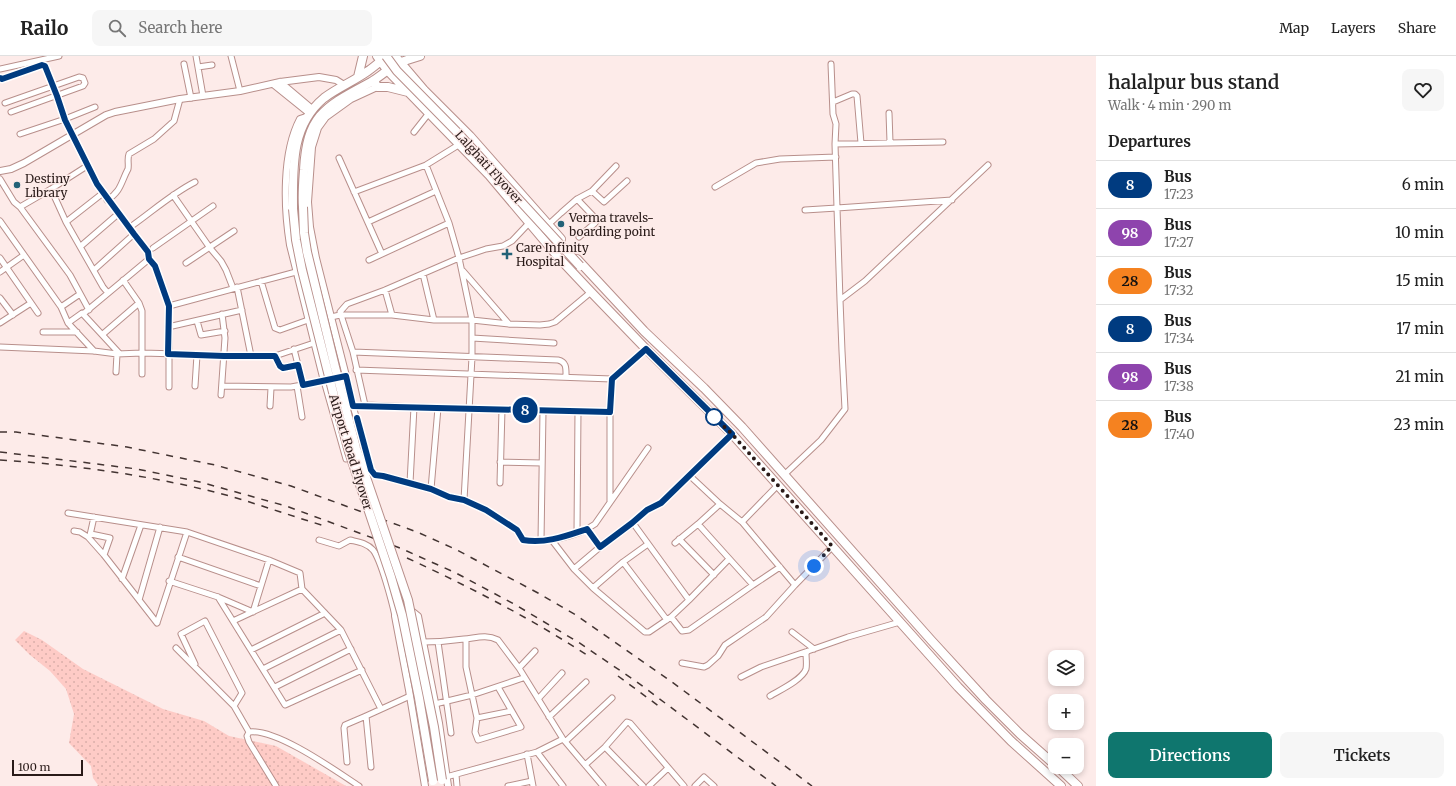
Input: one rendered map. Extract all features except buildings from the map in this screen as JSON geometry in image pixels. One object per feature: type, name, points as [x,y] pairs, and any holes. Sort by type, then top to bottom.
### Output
[{"type":"main road","points":[[358,77],[361,56]]},
{"type":"main road","name":"Airport Road Flyover","points":[[421,56],[397,59],[376,83],[340,98],[330,105],[312,126],[306,149],[304,233],[307,252],[346,411],[365,474],[408,600],[445,782]]},
{"type":"main road","points":[[421,56],[416,58],[412,67],[424,90]]},
{"type":"main road","points":[[309,113],[324,98],[369,70],[383,57],[387,70],[489,175],[529,223],[591,292],[732,434],[989,719],[1011,741],[1062,786]]},
{"type":"main road","name":"Lalghati Flyover","points":[[383,57],[456,131],[585,272],[593,276]]},
{"type":"main road","points":[[397,59],[424,90],[470,136],[593,276],[644,330],[732,416],[986,700],[1020,734],[1048,758]]},
{"type":"main road","points":[[376,83],[388,88],[408,92]]},
{"type":"main road","name":"Airport Road Flyover","points":[[309,113],[300,129],[296,147],[293,209],[296,240],[349,452],[392,577],[402,615],[419,698],[433,783]]},
{"type":"main road","points":[[1065,774],[1078,786]]},
{"type":"street","points":[[0,69],[59,56]]},
{"type":"street","points":[[196,56],[203,96]]},
{"type":"street","points":[[231,56],[240,91]]},
{"type":"street","points":[[184,64],[192,98]]},
{"type":"street","points":[[784,475],[821,440],[845,409],[837,208],[835,144],[836,124],[833,114],[831,64]]},
{"type":"street","points":[[0,78],[2,79],[44,65],[54,86],[72,136],[102,193],[148,252],[149,259],[155,266],[169,306],[169,387]]},
{"type":"street","points":[[198,67],[212,65]]},
{"type":"street","points":[[5,103],[79,77],[83,78],[85,83],[83,86],[11,112]]},
{"type":"street","points":[[0,171],[11,169],[24,163],[106,115],[180,99],[240,91],[280,82],[319,77],[336,80],[344,85]]},
{"type":"street","points":[[280,82],[309,113]]},
{"type":"street","points":[[273,84],[309,113]]},
{"type":"street","points":[[833,102],[855,94],[861,143]]},
{"type":"street","points":[[14,99],[18,109]]},
{"type":"street","points":[[108,200],[118,192],[129,165],[129,154],[154,139],[174,121],[180,99]]},
{"type":"street","points":[[20,134],[65,120],[95,108]]},
{"type":"street","points":[[309,113],[300,119],[293,134],[288,158],[286,190],[287,224],[290,245],[308,320],[346,459]]},
{"type":"street","points":[[414,132],[429,113]]},
{"type":"street","points":[[889,113],[890,142]]},
{"type":"street","points":[[835,144],[942,142]]},
{"type":"street","points":[[354,192],[426,165],[460,144]]},
{"type":"street","points":[[715,187],[756,163],[780,159],[836,157]]},
{"type":"street","points":[[338,158],[382,254]]},
{"type":"street","points":[[426,165],[450,223],[460,258],[472,320],[470,409],[464,500]]},
{"type":"street","points":[[840,300],[865,281],[988,165]]},
{"type":"street","points":[[20,207],[52,189],[87,166]]},
{"type":"street","points":[[548,225],[577,199],[592,191],[616,166]]},
{"type":"street","points":[[0,179],[14,202],[20,207],[70,275],[89,310]]},
{"type":"street","points":[[592,191],[604,202],[627,181]]},
{"type":"street","points":[[133,225],[166,202],[174,194],[195,182]]},
{"type":"street","points":[[52,189],[66,222],[103,287],[108,293]]},
{"type":"street","points":[[368,222],[436,191]]},
{"type":"street","points":[[66,222],[102,193]]},
{"type":"street","points":[[174,194],[210,248],[221,261],[235,288],[242,310],[251,356]]},
{"type":"street","points":[[577,199],[596,220],[595,223],[579,238]]},
{"type":"street","points":[[805,210],[952,200]]},
{"type":"street","points":[[305,204],[312,241],[353,406],[371,470],[375,475],[410,483],[431,489],[449,497],[464,500],[486,510],[517,530],[523,540],[552,540],[587,529],[595,524],[648,448]]},
{"type":"street","points":[[153,248],[213,206]]},
{"type":"street","points":[[81,246],[118,214]]},
{"type":"street","points":[[0,221],[61,307],[68,323],[94,351]]},
{"type":"street","points":[[369,260],[450,223]]},
{"type":"street","points":[[365,405],[353,352],[340,315],[341,309],[347,304],[385,290],[460,258],[506,245],[512,241],[529,223]]},
{"type":"street","points":[[186,263],[210,248],[234,230]]},
{"type":"street","points":[[94,270],[134,234]]},
{"type":"street","points":[[0,272],[24,255]]},
{"type":"street","points":[[0,258],[38,313]]},
{"type":"street","points":[[68,323],[89,310],[149,259]]},
{"type":"street","points":[[462,270],[509,324]]},
{"type":"street","points":[[169,306],[296,272]]},
{"type":"street","points":[[423,274],[434,320]]},
{"type":"street","points":[[123,280],[139,303],[142,311],[142,374]]},
{"type":"street","points":[[261,281],[275,328],[280,330],[308,320]]},
{"type":"street","points":[[385,290],[392,315]]},
{"type":"street","points":[[331,317],[340,315],[392,315],[434,320],[472,320],[509,324],[540,325],[549,324],[562,317],[591,292]]},
{"type":"street","points":[[61,307],[80,294]]},
{"type":"street","points":[[0,298],[13,315]]},
{"type":"street","points":[[0,323],[31,302]]},
{"type":"street","points":[[103,334],[139,303]]},
{"type":"street","points":[[168,327],[242,310]]},
{"type":"street","points":[[83,314],[103,334],[118,353],[116,372]]},
{"type":"street","points":[[221,395],[225,331],[222,314]]},
{"type":"street","points":[[198,321],[201,335],[225,331]]},
{"type":"street","points":[[43,332],[77,332]]},
{"type":"street","points":[[472,338],[554,343]]},
{"type":"street","points":[[0,347],[118,353],[275,356],[314,343]]},
{"type":"street","points":[[356,370],[612,379],[646,349]]},
{"type":"street","points":[[294,350],[298,365],[302,417]]},
{"type":"street","points":[[353,352],[558,360],[565,364],[566,377]]},
{"type":"street","points":[[195,386],[197,355]]},
{"type":"street","points":[[275,356],[280,366],[283,368],[298,365]]},
{"type":"street","points":[[222,386],[272,388],[300,386],[346,376]]},
{"type":"street","points":[[610,501],[610,412],[612,379]]},
{"type":"street","points":[[270,406],[272,388]]},
{"type":"street","points":[[353,406],[365,405],[610,412]]},
{"type":"street","points":[[410,483],[414,407]]},
{"type":"street","points":[[431,489],[438,408]]},
{"type":"street","points":[[500,483],[502,409]]},
{"type":"street","points":[[541,541],[543,411]]},
{"type":"street","points":[[578,411],[578,532]]},
{"type":"street","points":[[574,569],[647,510],[661,503],[732,434]]},
{"type":"street","points":[[500,462],[542,463]]},
{"type":"street","points":[[689,475],[742,522],[796,585]]},
{"type":"street","points":[[742,522],[778,485]]},
{"type":"street","points":[[675,543],[720,504]]},
{"type":"street","points":[[68,513],[187,532],[269,560],[300,573],[302,589],[340,630],[381,708]]},
{"type":"street","points":[[94,517],[90,536],[156,623],[187,532]]},
{"type":"street","points":[[632,523],[690,600]]},
{"type":"street","points":[[698,524],[753,585]]},
{"type":"street","points":[[122,579],[141,525]]},
{"type":"street","points":[[139,600],[160,527]]},
{"type":"street","points":[[587,529],[600,547]]},
{"type":"street","points":[[74,531],[90,536],[110,538],[104,555]]},
{"type":"street","points":[[679,539],[714,575]]},
{"type":"street","points":[[319,540],[339,546],[350,540],[363,543],[372,550],[388,588],[395,616],[425,786]]},
{"type":"street","points":[[552,540],[574,569],[593,588],[644,632],[653,630],[690,600],[729,559]]},
{"type":"street","points":[[593,588],[623,562],[648,544]]},
{"type":"street","points":[[682,663],[704,667],[708,665],[718,656],[725,645],[766,617],[832,546]]},
{"type":"street","points":[[178,557],[260,586]]},
{"type":"street","points":[[253,612],[269,560]]},
{"type":"street","points":[[623,562],[669,618],[682,631],[689,630],[780,567]]},
{"type":"street","points":[[170,581],[218,597],[253,612]]},
{"type":"street","points":[[233,621],[302,589]]},
{"type":"street","points":[[218,597],[284,705],[362,670]]},
{"type":"street","points":[[395,616],[398,612],[413,612],[416,614],[435,704],[445,782],[456,775],[537,752],[564,740],[612,698]]},
{"type":"street","points":[[251,650],[325,613]]},
{"type":"street","points":[[197,668],[181,634],[205,621],[242,693],[234,706]]},
{"type":"street","points":[[741,677],[761,667],[848,637],[900,622]]},
{"type":"street","points":[[263,669],[340,630]]},
{"type":"street","points":[[792,632],[814,649]]},
{"type":"street","points":[[423,642],[438,642],[481,636],[493,637],[498,640],[519,668],[523,678],[564,740],[603,786]]},
{"type":"street","points":[[466,639],[466,667],[477,718],[475,732],[478,740],[521,727],[498,687]]},
{"type":"street","points":[[438,642],[451,733]]},
{"type":"street","points":[[176,648],[234,706],[249,732],[249,742],[276,786]]},
{"type":"street","points":[[274,687],[351,649]]},
{"type":"street","points":[[519,668],[535,651]]},
{"type":"street","points":[[770,696],[792,684],[802,676],[807,666],[806,653],[808,651]]},
{"type":"street","points":[[538,699],[562,673]]},
{"type":"street","points":[[435,704],[472,695],[523,678]]},
{"type":"street","points":[[549,717],[586,682]]},
{"type":"street","points":[[347,762],[344,726],[410,696]]},
{"type":"street","points":[[477,718],[511,710]]},
{"type":"street","points":[[366,716],[371,767]]},
{"type":"street","points":[[585,766],[628,722],[684,786]]},
{"type":"street","points":[[249,732],[256,731],[272,736],[316,757],[359,786]]},
{"type":"street","points":[[605,747],[643,786]]},
{"type":"street","points":[[537,752],[563,786]]},
{"type":"street","points":[[508,786],[533,783],[527,754]]},
{"type":"street","points":[[649,786],[668,768]]},
{"type":"street","points":[[456,775],[457,786]]},
{"type":"street","points":[[695,786],[704,777],[714,786]]},
{"type":"shaded area","points":[[24,631],[42,640],[83,669],[163,709],[204,721],[229,736],[276,746],[346,786],[97,786],[98,785],[93,778],[91,766],[69,743],[74,714],[66,689],[50,671],[30,655],[15,640]]},
{"type":"railway","points":[[0,432],[16,432],[127,447],[215,465],[291,486],[417,532],[455,549],[576,615],[672,682],[812,786]]},
{"type":"railway","points":[[0,452],[137,469],[200,482],[286,506],[400,548],[456,573],[514,604],[578,642],[637,682],[776,786]]},
{"type":"railway","points":[[0,460],[87,468],[145,477],[230,496],[328,527]]},
{"type":"railway","points":[[407,558],[500,604],[590,657]]},
{"type":"railway","points":[[618,676],[660,707]]},
{"type":"bus line","name":"8","points":[[0,78],[2,79],[42,65],[45,66],[65,120],[87,166],[102,193],[148,252],[149,259],[155,266],[160,276],[169,306],[168,354],[275,356],[280,366],[283,368],[298,365],[303,385],[346,376],[353,406],[365,405],[610,412],[612,379],[646,349],[732,434],[661,503],[647,510],[600,547],[587,529],[552,540],[523,540],[517,530],[486,510],[464,500],[449,497],[431,489],[375,475],[371,470],[357,418]]},
{"type":"place","name":"Destiny Library","points":[[17,185]]},
{"type":"place","name":"Verma travels- boarding point","points":[[561,224]]},
{"type":"place","name":"Care Infinity Hospital","points":[[507,254]]},
{"type":"route","points":[[714,417],[732,434],[832,546],[814,566]]}]
